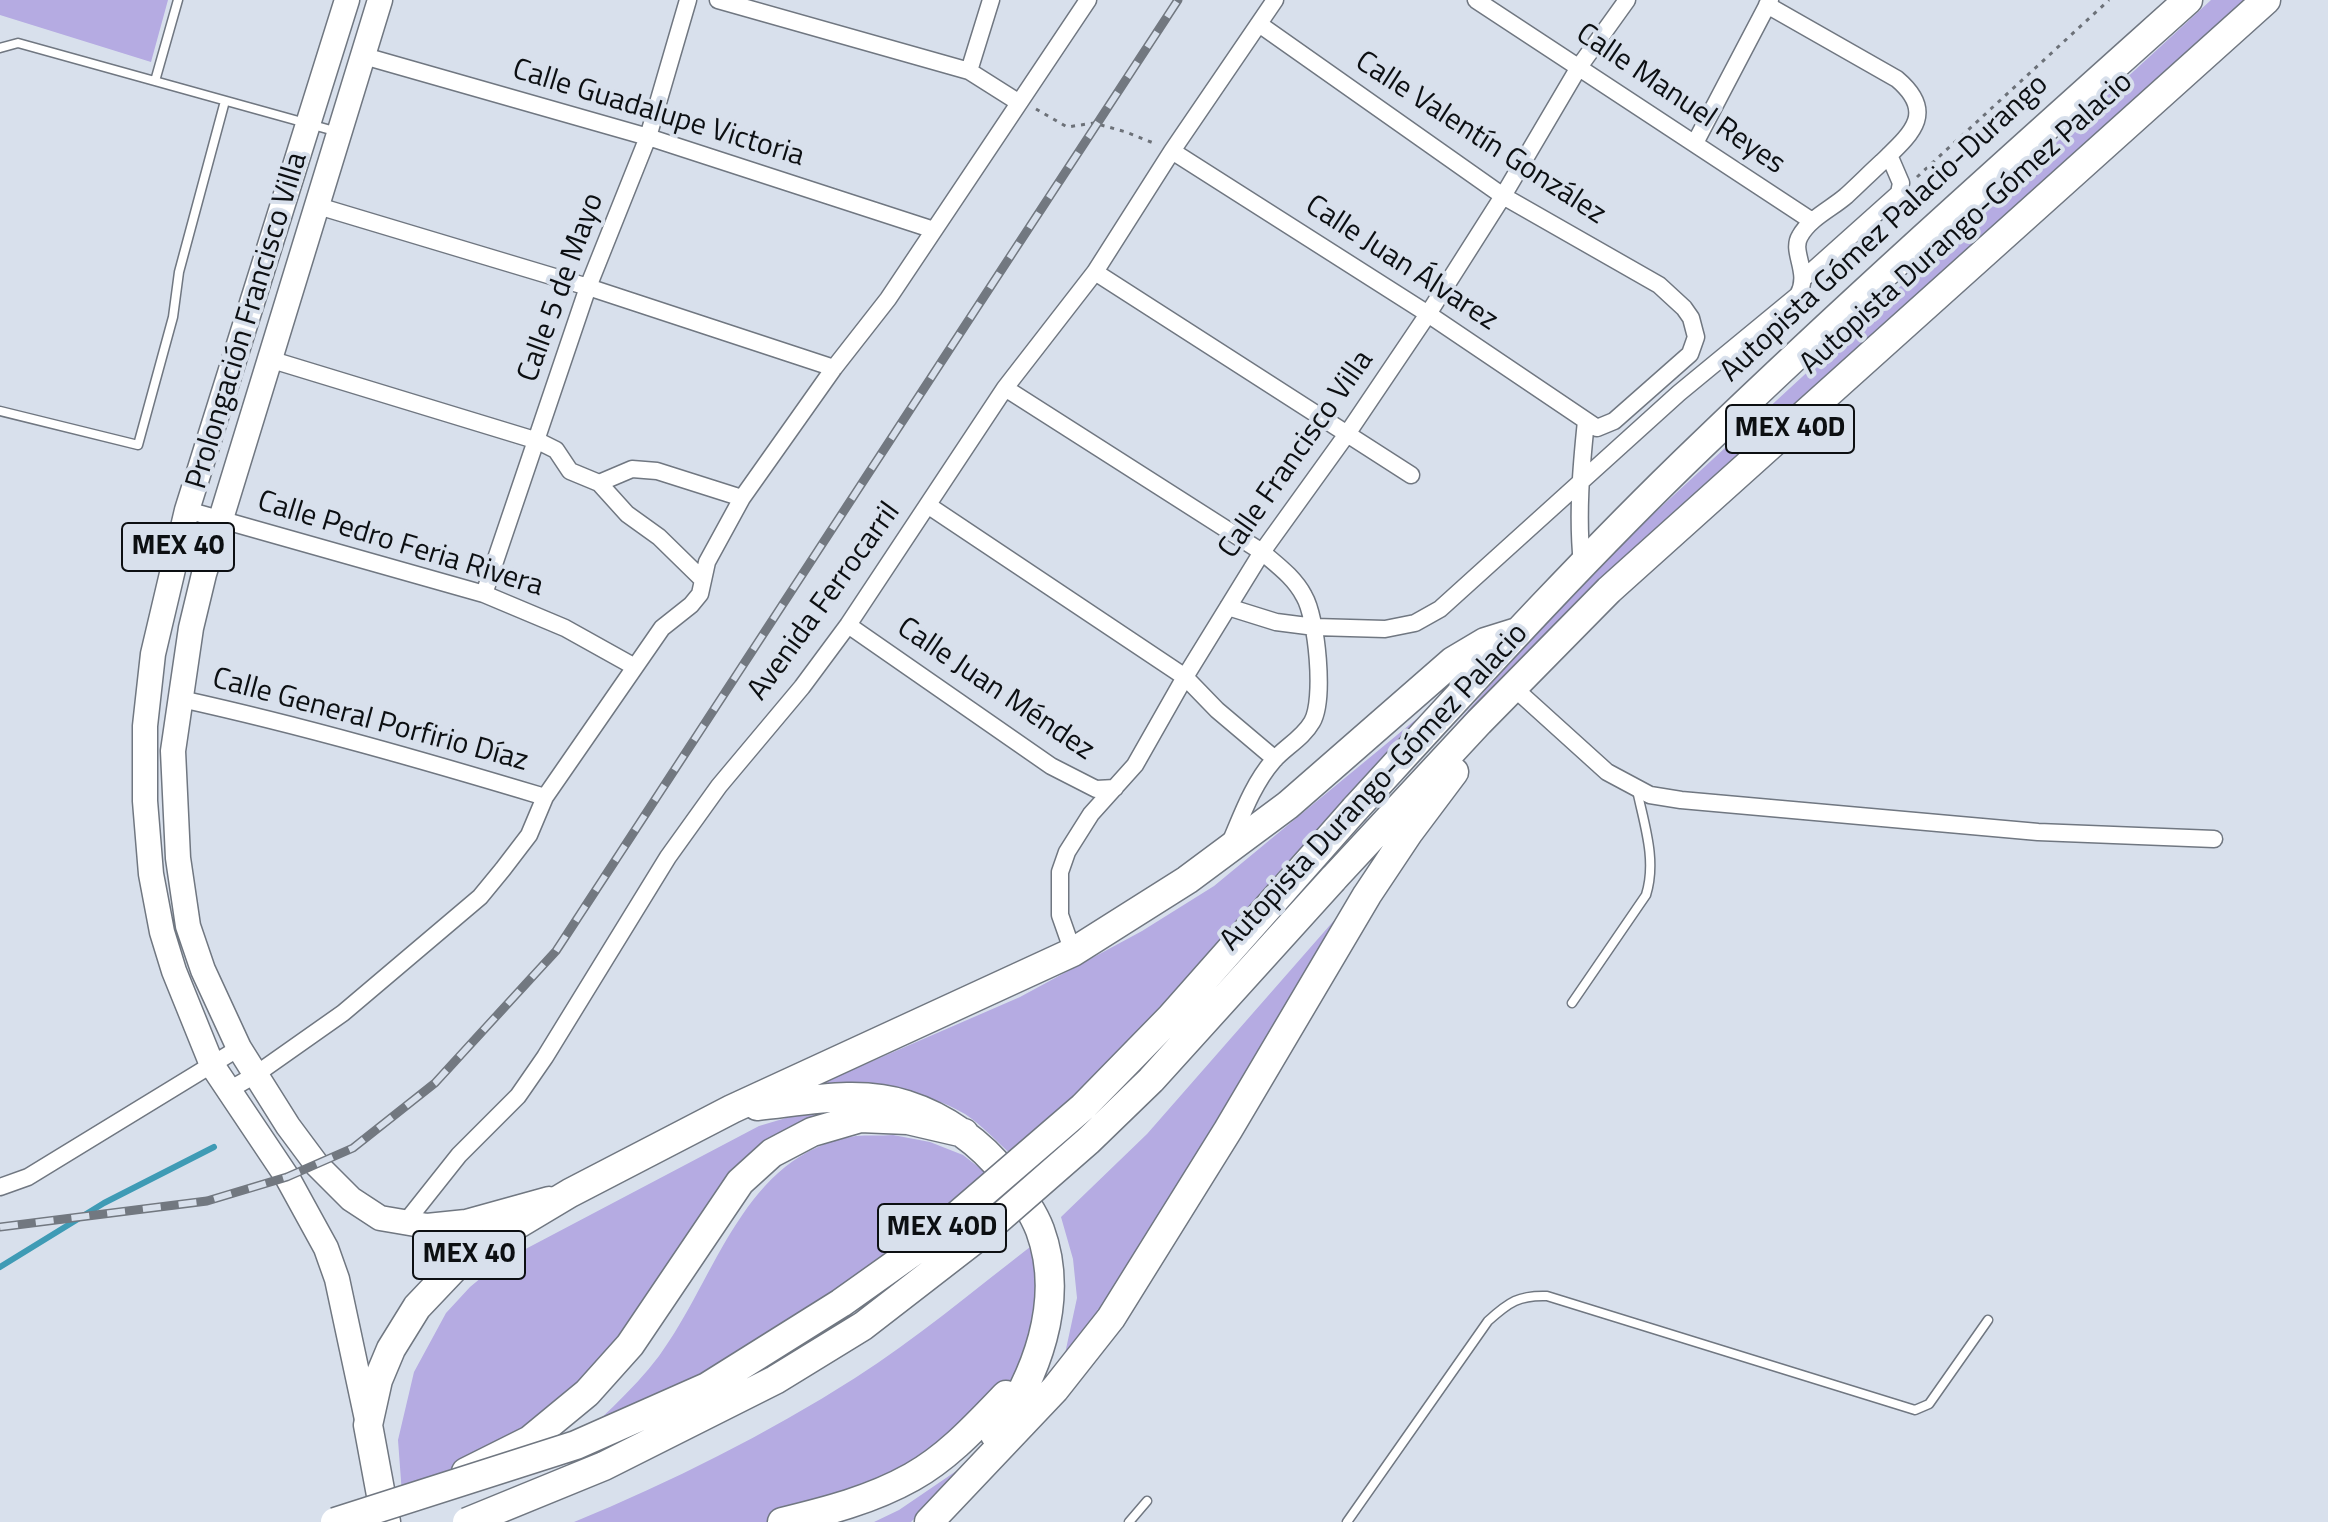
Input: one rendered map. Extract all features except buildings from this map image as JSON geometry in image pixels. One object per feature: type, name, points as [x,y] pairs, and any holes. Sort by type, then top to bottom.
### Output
[{"type":"highway","name":"Autopista Gómez Palacio-Durango","points":[[422,1494],[576,1445],[707,1387],[841,1303],[924,1244],[1083,1107],[1171,1017],[1517,632],[1700,446],[1862,294],[2188,0]]},
{"type":"highway","name":"Autopista Durango-Gómez Palacio","points":[[467,1522],[617,1460],[775,1380],[863,1326],[978,1237],[1151,1080],[1479,722],[1609,590],[2266,0]]},
{"type":"highway","points":[[732,1109],[1073,952],[1226,852],[1288,805],[1453,661],[1485,642],[1517,632]]},
{"type":"highway","points":[[936,1515],[1055,1389],[1111,1318],[1228,1130],[1367,895],[1465,756],[1479,722]]},
{"type":"highway","name":"MEX 40","points":[[386,1522],[368,1425],[378,1380],[391,1349],[417,1307],[434,1288],[478,1248],[570,1193],[732,1109],[852,1097],[890,1100],[924,1111],[964,1133],[996,1163],[1026,1202],[1040,1230],[1048,1262],[1049,1297],[1036,1364],[1005,1421],[936,1515]]},
{"type":"highway","points":[[422,1494],[530,1440],[587,1393],[630,1345],[740,1182],[772,1153],[812,1132],[860,1118],[908,1120],[964,1133]]},
{"type":"highway","points":[[782,1522],[870,1498],[913,1477],[973,1430],[1036,1364]]},
{"type":"highway","name":"MEX 40D","points":[[335,1522],[422,1494]]},
{"type":"main road","name":"Prolongación Francisco Villa","points":[[347,0],[187,510],[153,654],[145,726],[145,801],[151,874],[162,932],[182,993],[212,1065],[310,1217],[337,1279],[368,1425]]},
{"type":"main road","name":"Prolongación Francisco Villa","points":[[380,0],[204,574],[191,628],[173,751],[178,858],[188,926],[203,970],[239,1048],[288,1126],[317,1165],[351,1199],[380,1218],[427,1226],[466,1222],[570,1193]]},
{"type":"street","name":"Calle 5 de Mayo","points":[[484,594],[588,287],[648,137],[688,0]]},
{"type":"street","points":[[718,0],[969,71],[1024,103]]},
{"type":"street","points":[[969,71],[991,0]]},
{"type":"street","points":[[232,1094],[258,1079],[343,1013],[480,897],[529,835],[545,797],[662,628],[700,594],[707,562],[742,498],[834,368],[888,299],[1024,103],[1088,0]]},
{"type":"street","name":"Avenida Ferrocarril","points":[[405,1223],[459,1155],[518,1096],[668,857],[719,786],[802,687],[848,625],[1005,388],[1095,272],[1172,151],[1275,0]]},
{"type":"street","name":"Calle Manuel Reyes","points":[[1476,0],[1812,221]]},
{"type":"street","name":"Calle Francisco Villa","points":[[1073,952],[1060,915],[1060,872],[1067,852],[1091,814],[1135,765],[1262,552],[1428,314],[1503,196],[1579,67],[1627,0]]},
{"type":"street","points":[[1228,607],[1276,622],[1315,627],[1385,629],[1415,623],[1440,609],[1580,479],[1794,299],[1804,278],[1797,248],[1798,238],[1812,221],[1846,196],[1913,131],[1917,113],[1915,98],[1897,79],[1769,3],[1695,143]]},
{"type":"street","name":"Calle Valentín González","points":[[1259,24],[1503,196],[1659,285],[1691,318],[1695,343],[1706,372]]},
{"type":"street","name":"Calle Guadalupe Victoria","points":[[364,56],[648,137],[934,230]]},
{"type":"street","name":"Calle Juan Álvarez","points":[[1172,151],[1428,314],[1591,424]]},
{"type":"street","points":[[1804,278],[1899,193],[1901,183],[1889,155]]},
{"type":"street","points":[[318,206],[588,287],[834,368]]},
{"type":"street","points":[[1095,272],[1411,475]]},
{"type":"street","points":[[1582,564],[1579,540],[1580,479],[1591,424],[1614,421],[1695,343]]},
{"type":"street","points":[[269,359],[538,441],[556,450],[570,471],[599,483],[627,514],[659,537],[703,580]]},
{"type":"street","points":[[1005,388],[1262,552],[1291,577],[1311,610],[1318,671],[1315,716],[1311,725],[1275,759],[1258,783],[1226,852]]},
{"type":"street","points":[[599,483],[632,469],[657,471],[742,498]]},
{"type":"street","points":[[929,506],[1185,677],[1217,710],[1275,759]]},
{"type":"street","name":"Calle Pedro Feria Rivera","points":[[187,510],[484,594],[565,628],[635,667]]},
{"type":"street","name":"Calle Juan Méndez","points":[[848,625],[1051,766],[1096,789],[1115,788]]},
{"type":"street","points":[[1513,687],[1607,772],[1650,795],[2038,832],[2214,839]]},
{"type":"street","name":"Calle General Porfirio Díaz","points":[[181,699],[402,754],[545,797]]},
{"type":"street","points":[[0,1187],[28,1177],[239,1048]]},
{"type":"lane","points":[[155,81],[178,0]]},
{"type":"lane","points":[[0,48],[18,43],[338,132]]},
{"type":"lane","points":[[0,411],[138,445],[173,317],[179,272],[225,101]]},
{"type":"lane","points":[[1572,1003],[1646,895],[1651,878],[1651,860],[1637,789]]},
{"type":"lane","points":[[1347,1522],[1488,1321],[1504,1306],[1525,1296],[1547,1296],[1915,1410],[1929,1404],[1988,1320]]},
{"type":"lane","points":[[1129,1522],[1147,1501]]},
{"type":"path","points":[[1899,193],[2109,0]]},
{"type":"path","points":[[1024,103],[1067,127],[1094,123],[1172,151]]},
{"type":"shaded area","points":[[0,0],[168,0],[151,62],[0,15]]},
{"type":"shaded area","points":[[2211,0],[2244,0],[1596,585],[1442,740],[1585,577]]},
{"type":"shaded area","points":[[1454,688],[1184,985],[1012,1155],[965,1114],[931,1098],[877,1087],[822,1083],[1020,997],[1142,931],[1214,886]]},
{"type":"shaded area","points":[[1373,876],[1060,1377],[1077,1298],[1073,1259],[1061,1217],[1147,1134]]},
{"type":"shaded area","points":[[857,1108],[794,1129],[632,1335],[524,1438],[402,1494],[398,1440],[414,1372],[446,1313],[470,1287],[499,1263],[759,1126],[796,1115]]},
{"type":"shaded area","points":[[893,1135],[930,1142],[963,1155],[990,1176],[881,1263],[768,1343],[564,1453],[626,1394],[659,1356],[737,1223],[759,1193],[786,1167],[817,1147],[856,1136]]},
{"type":"shaded area","points":[[1030,1247],[1035,1264],[1038,1312],[1015,1375],[995,1403],[920,1464],[787,1522],[574,1522],[718,1456],[822,1399],[900,1347]]},
{"type":"shaded area","points":[[968,1463],[911,1522],[874,1522],[899,1510]]},
{"type":"waterway","points":[[0,1267],[104,1203],[214,1147]]},
{"type":"railway","points":[[0,1227],[207,1201],[287,1177],[353,1148],[435,1083],[556,951],[1178,0]]}]
